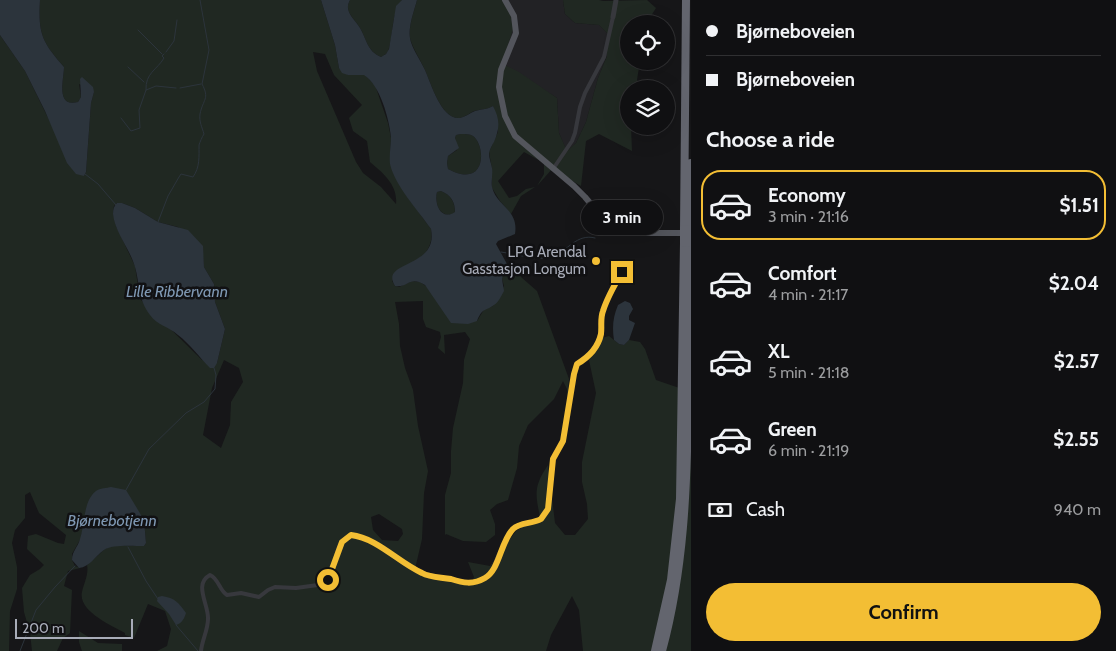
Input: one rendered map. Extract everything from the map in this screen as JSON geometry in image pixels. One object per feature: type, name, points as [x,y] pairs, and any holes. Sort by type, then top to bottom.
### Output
[{"type":"highway","points":[[686,0],[688,230]]},
{"type":"highway","points":[[655,651],[671,580],[680,498],[691,162]]},
{"type":"highway","points":[[662,651],[675,593],[685,515],[687,243]]},
{"type":"main road","points":[[506,0],[514,16],[516,27],[514,38],[499,76],[499,87],[508,125],[515,136],[585,197],[605,221],[615,229],[631,233],[688,230]]},
{"type":"street","points":[[553,169],[572,140],[585,93],[604,57],[616,0]]},
{"type":"street","points":[[201,651],[209,616],[202,592],[202,582],[206,577],[210,575],[213,577],[227,595],[241,593],[255,597],[259,597],[275,587],[296,588],[324,584],[331,575],[342,542],[351,535],[366,539],[408,566],[431,577],[467,583],[486,578],[494,570],[500,551],[514,528],[541,519],[548,509],[553,459],[563,441],[577,364],[589,357],[595,349],[600,335],[603,310],[622,272]]},
{"type":"shaded area","points":[[40,0],[321,0],[335,45],[339,68],[348,75],[364,74],[375,85],[391,138],[390,163],[406,195],[431,229],[429,246],[425,253],[392,281],[395,286],[399,287],[412,281],[420,282],[477,321],[485,308],[493,306],[504,286],[502,279],[507,264],[513,266],[521,277],[537,291],[569,379],[567,402],[567,389],[563,381],[554,399],[528,425],[519,446],[517,468],[508,500],[497,504],[490,510],[495,524],[495,535],[486,542],[463,541],[445,535],[445,495],[451,473],[453,428],[463,383],[464,360],[470,339],[465,332],[444,335],[445,354],[438,348],[441,337],[440,332],[426,327],[423,319],[423,301],[395,302],[400,346],[413,390],[418,426],[428,471],[424,493],[422,539],[415,569],[429,576],[472,583],[474,577],[468,562],[490,566],[516,531],[540,517],[537,490],[540,479],[548,465],[555,523],[565,535],[575,535],[588,519],[582,482],[582,462],[596,393],[589,360],[598,339],[609,336],[619,344],[624,345],[629,340],[640,342],[645,349],[656,380],[691,392],[691,651],[583,651],[579,610],[572,596],[551,635],[546,651],[157,651],[167,646],[171,629],[165,611],[148,604],[134,638],[125,635],[125,633],[97,617],[85,605],[82,599],[87,565],[105,549],[114,545],[144,546],[146,543],[144,520],[136,509],[87,506],[81,538],[72,554],[75,566],[80,568],[68,571],[64,586],[72,590],[70,633],[63,638],[57,651],[32,651],[30,633],[24,612],[22,588],[30,575],[44,565],[27,549],[28,536],[36,534],[64,544],[66,535],[39,513],[30,492],[25,495],[25,518],[15,530],[12,543],[17,567],[17,589],[10,611],[9,651],[0,651],[0,35],[25,71],[51,124],[84,176],[86,172],[91,103],[94,92],[79,84],[81,97],[78,102],[71,103],[63,97],[64,67],[46,44],[43,37],[40,21]],"holes":[[[313,52],[325,54],[334,75],[362,105],[349,118],[353,131],[367,141],[370,162],[389,180],[395,191],[396,204],[381,187],[363,173],[356,162],[317,71]],[[117,203],[122,203],[135,208],[158,222],[178,227],[202,246],[204,267],[214,284],[215,302],[225,329],[217,363],[202,360],[140,299],[135,266],[116,226],[113,212],[114,206]],[[224,360],[239,368],[243,382],[231,402],[230,425],[221,448],[203,435],[212,388]],[[379,514],[402,529],[403,534],[398,541],[382,540],[373,530],[371,517]]]},
{"type":"shaded area","points":[[350,0],[402,0],[394,17],[389,50],[381,57],[376,55],[370,48],[360,28],[351,16],[348,9]]},
{"type":"shaded area","points":[[417,0],[505,0],[509,8],[513,29],[506,51],[505,65],[519,72],[557,98],[559,133],[567,151],[576,143],[586,122],[598,78],[607,56],[607,33],[599,25],[575,23],[565,14],[563,0],[647,0],[656,8],[652,15],[620,15],[620,70],[639,70],[637,80],[620,80],[620,135],[631,135],[632,151],[599,134],[586,141],[581,186],[552,169],[537,186],[544,174],[544,163],[524,152],[498,181],[509,198],[517,196],[526,189],[535,187],[521,196],[511,214],[492,188],[492,169],[489,152],[498,132],[493,106],[474,111],[460,118],[453,117],[447,113],[438,100],[410,38],[411,24]]},
{"type":"shaded area","points":[[505,0],[563,0],[565,14],[575,23],[599,25],[607,33],[607,56],[598,78],[586,122],[576,143],[567,152],[559,133],[557,98],[505,65]]},
{"type":"shaded area","points":[[456,135],[473,136],[480,148],[480,164],[470,174],[461,174],[448,169],[448,156],[457,150],[455,138]]},
{"type":"shaded area","points":[[441,191],[452,199],[455,213],[450,215],[442,213],[440,210],[436,197],[437,192]]},
{"type":"shaded area","points":[[79,631],[98,643],[122,644],[122,651],[82,651],[79,642]]},
{"type":"water","points":[[0,0],[40,0],[40,21],[43,37],[46,44],[64,67],[62,91],[66,101],[71,103],[78,102],[81,97],[80,79],[82,77],[93,87],[86,172],[84,176],[76,174],[67,163],[45,111],[25,71],[0,35]]},
{"type":"water","points":[[321,0],[350,0],[348,10],[350,14],[360,28],[370,48],[376,55],[381,57],[389,49],[396,6],[402,0],[417,0],[411,24],[411,42],[442,107],[453,117],[460,118],[493,106],[497,115],[498,128],[489,153],[492,187],[498,199],[514,219],[515,234],[498,241],[496,244],[507,264],[502,279],[504,291],[497,302],[482,312],[477,321],[468,324],[451,323],[425,285],[420,282],[412,281],[395,286],[392,278],[395,272],[419,258],[426,251],[431,242],[431,229],[402,189],[393,172],[390,164],[390,129],[383,103],[375,86],[364,75],[342,73],[339,68],[335,45]],"holes":[[[456,135],[473,136],[480,148],[480,164],[470,174],[461,174],[448,169],[448,156],[459,148],[455,138]],[[441,191],[452,199],[455,212],[450,214],[442,213],[436,197],[437,192]]]},
{"type":"water","name":"Lille Ribbervann","points":[[117,203],[135,208],[158,222],[188,230],[203,246],[204,267],[214,284],[215,302],[225,329],[217,363],[214,368],[210,368],[178,335],[156,322],[146,309],[141,298],[133,260],[114,221],[113,211]]},
{"type":"water","points":[[625,301],[630,303],[633,309],[629,320],[635,323],[629,340],[624,345],[614,340],[613,326],[618,305]]},
{"type":"water","name":"Bjørnebotjenn","points":[[111,487],[126,490],[144,520],[146,543],[144,546],[108,548],[86,566],[79,568],[72,560],[72,557],[82,533],[89,501],[96,491]]},
{"type":"water","points":[[162,596],[176,602],[186,613],[180,623],[176,625],[157,601],[158,597]]},
{"type":"waterway","points":[[158,222],[168,196],[181,174],[193,177],[199,162],[199,145],[204,134],[200,117],[206,96],[202,84],[209,50],[200,0]]},
{"type":"waterway","points":[[166,52],[174,41],[177,20]]},
{"type":"waterway","points":[[138,30],[162,54]]},
{"type":"waterway","points":[[146,90],[147,80],[164,58],[162,56],[164,54]]},
{"type":"waterway","points":[[128,67],[144,82]]},
{"type":"waterway","points":[[180,88],[201,84]]},
{"type":"waterway","points":[[121,118],[131,131],[140,128],[139,110],[146,90],[156,86],[176,88]]},
{"type":"waterway","points":[[85,174],[98,184],[116,205]]},
{"type":"waterway","points":[[501,252],[534,258],[547,258],[553,257],[577,240],[589,237],[595,238]]},
{"type":"waterway","points":[[126,490],[149,449],[186,413],[204,402],[215,389],[216,375],[214,368]]},
{"type":"waterway","points":[[128,547],[158,599]]},
{"type":"waterway","points":[[20,651],[36,610],[75,566]]},
{"type":"waterway","points":[[176,625],[198,651]]},
{"type":"place","name":"LPG Arendal Gasstasjon Longum","points":[[596,261]]},
{"type":"route","points":[[328,580],[342,542],[351,535],[366,539],[408,566],[431,577],[467,583],[486,578],[494,570],[500,551],[514,528],[537,521],[546,515],[551,495],[553,459],[563,441],[577,364],[589,357],[595,349],[600,335],[603,310],[622,272]]}]
